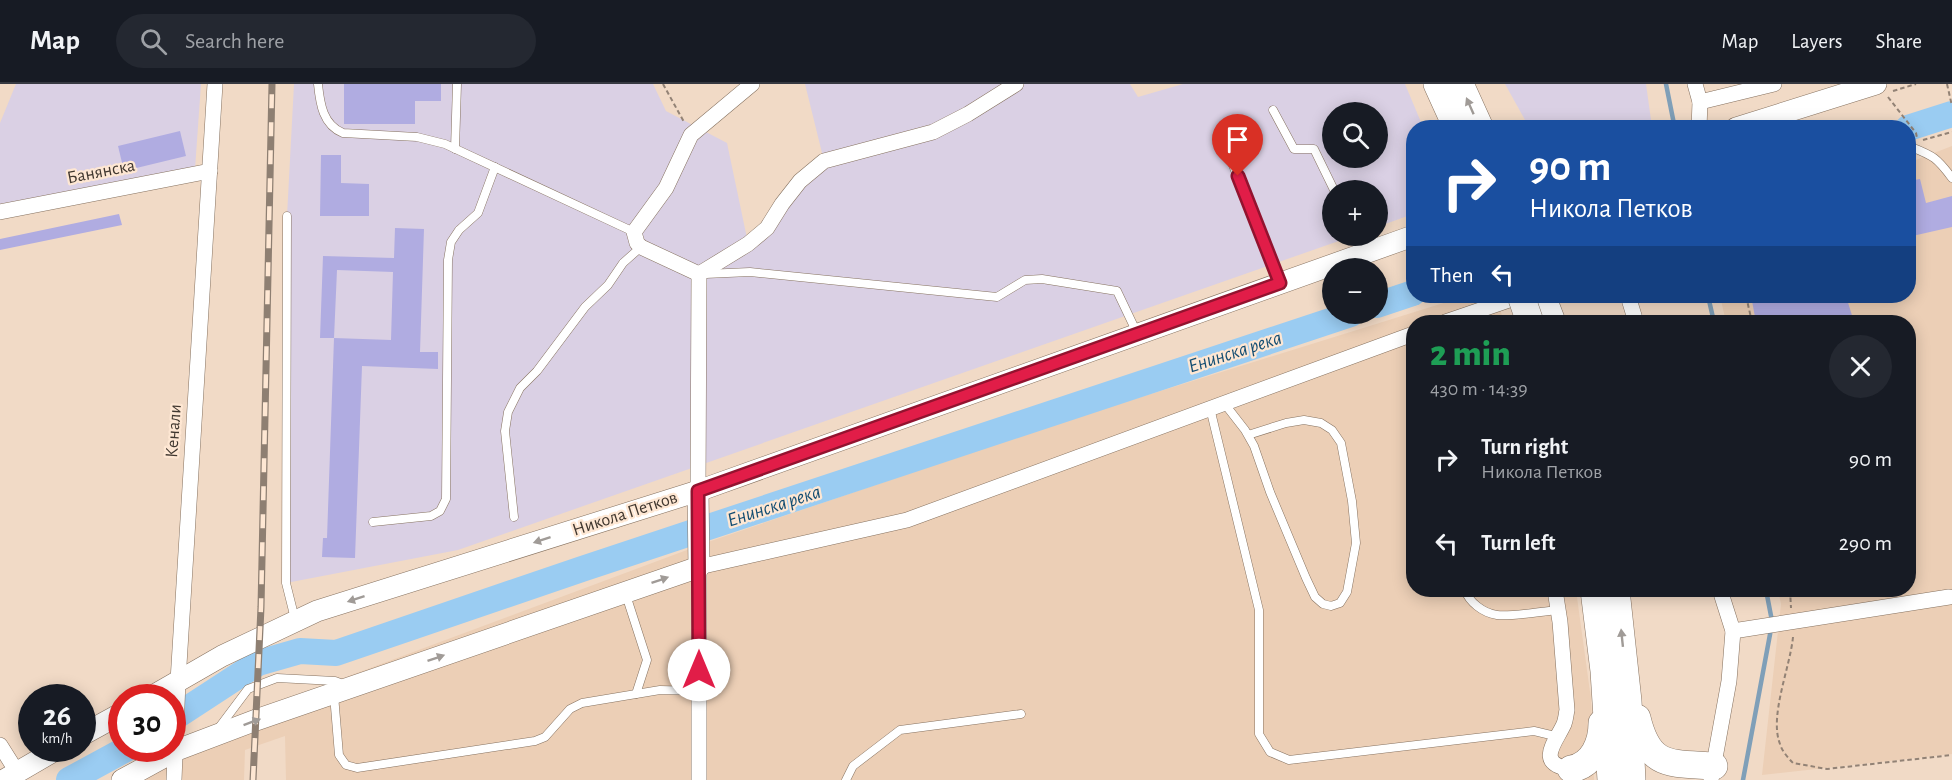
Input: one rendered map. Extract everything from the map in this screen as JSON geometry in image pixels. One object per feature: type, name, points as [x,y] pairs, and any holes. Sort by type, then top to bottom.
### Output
[{"type":"highway","points":[[1437,84],[1453,120]]},
{"type":"highway","points":[[1460,84],[1476,120]]},
{"type":"highway","points":[[1596,597],[1614,668],[1632,780]]},
{"type":"highway","points":[[1611,780],[1616,597]]},
{"type":"highway","points":[[1614,668],[1644,742],[1651,752],[1670,763],[1712,773]]},
{"type":"highway","points":[[1579,774],[1578,768],[1590,759],[1602,735],[1614,668]]},
{"type":"highway","points":[[1654,780],[1672,772],[1712,773]]},
{"type":"main road","points":[[1761,120],[1876,84]]},
{"type":"main road","name":"Никола Петков","points":[[1388,240],[1406,237]]},
{"type":"main road","name":"Никола Петков","points":[[185,684],[222,656],[317,611],[698,500],[1138,334],[1280,283],[1357,246]]},
{"type":"main road","points":[[186,743],[212,737],[625,592],[699,558],[698,500]]},
{"type":"main road","points":[[10,776],[34,762]]},
{"type":"main road","points":[[122,780],[150,762]]},
{"type":"street","name":"Кенали","points":[[178,684],[215,84]]},
{"type":"street","points":[[699,274],[642,247],[637,243],[634,232],[666,188],[691,135],[752,84]]},
{"type":"street","points":[[699,274],[748,244],[767,228],[800,181],[824,161],[933,132],[968,114],[1016,84]]},
{"type":"street","points":[[1695,84],[1700,102],[1699,120]]},
{"type":"street","points":[[1700,102],[1774,84]]},
{"type":"street","name":"Банянска","points":[[0,212],[210,171]]},
{"type":"street","points":[[698,500],[699,274]]},
{"type":"street","points":[[1481,315],[1506,303]]},
{"type":"street","points":[[699,780],[699,558],[907,520],[1406,337]]},
{"type":"street","points":[[1556,597],[1567,710],[1565,721],[1550,748],[1550,755],[1558,765],[1579,774]]},
{"type":"street","points":[[1712,773],[1729,681],[1733,631],[1722,597]]},
{"type":"street","points":[[1733,631],[1949,597]]},
{"type":"street","points":[[0,746],[10,776]]},
{"type":"street","name":"Кенали","points":[[174,780],[176,762]]},
{"type":"lane","points":[[318,84],[326,119],[332,128],[343,133],[417,137],[445,144],[634,232]]},
{"type":"lane","points":[[455,148],[457,84]]},
{"type":"lane","points":[[1273,110],[1294,149],[1314,149],[1329,180]]},
{"type":"lane","points":[[1916,149],[1937,159],[1952,178]]},
{"type":"lane","points":[[1229,155],[1280,283]]},
{"type":"lane","points":[[373,522],[431,516],[440,511],[446,499],[447,260],[451,242],[459,230],[478,213],[495,167]]},
{"type":"lane","points":[[287,216],[286,583],[296,621]]},
{"type":"lane","points":[[514,517],[505,431],[508,412],[520,388],[537,370],[585,307],[608,285],[623,263],[642,247]]},
{"type":"lane","points":[[699,274],[750,273],[997,297],[1025,280],[1042,279],[1117,291],[1138,334]]},
{"type":"lane","points":[[1217,406],[1248,435],[1254,446],[1315,597],[1323,604],[1331,606],[1340,603],[1347,592],[1356,543],[1352,501],[1341,443],[1332,430],[1322,423],[1304,420],[1248,435]]},
{"type":"lane","points":[[1217,406],[1259,610],[1259,734],[1270,752],[1290,760],[1534,730],[1555,736]]},
{"type":"lane","points":[[625,592],[646,660],[636,694]]},
{"type":"lane","points":[[1468,597],[1482,609],[1496,615],[1558,610]]},
{"type":"lane","points":[[212,737],[248,689],[278,678],[335,681],[343,691],[339,755],[346,765],[357,768],[535,741],[545,737],[570,709],[582,703],[660,690],[699,691]]},
{"type":"lane","points":[[846,780],[853,766],[900,730],[1022,714]]},
{"type":"path","points":[[663,84],[691,135]]},
{"type":"path","points":[[1947,84],[1952,106]]},
{"type":"path","points":[[1892,103],[1906,120]]},
{"type":"path","points":[[1916,133],[1918,141],[1952,132]]},
{"type":"path","points":[[1786,623],[1793,636],[1791,659],[1777,714],[1777,734],[1780,746],[1793,763],[1827,769],[1952,755]]},
{"type":"shaded area","points":[[16,84],[201,84],[195,169],[0,204],[0,123]]},
{"type":"shaded area","points":[[294,84],[653,84],[666,111],[727,143],[748,243],[824,161],[805,84],[1002,84],[1006,90],[1016,84],[1130,84],[1138,97],[1183,84],[1405,84],[1420,120],[1406,120],[1406,217],[1388,223],[1388,180],[1322,180],[1322,246],[1324,246],[458,550],[286,583],[287,216]]},
{"type":"shaded area","points":[[1505,84],[1646,84],[1651,120],[1525,120]]},
{"type":"shaded area","points":[[1952,146],[1952,754],[1762,775],[1781,604],[1780,597],[1916,597],[1916,315],[1724,315],[1722,303],[1916,303],[1916,160]]},
{"type":"shaded area","points":[[1444,303],[1498,303],[1502,315],[1406,315],[1406,597],[1577,597],[1591,699],[1594,780],[286,780],[285,736],[245,750],[244,780],[136,780],[154,762],[186,762],[186,737],[711,541],[1045,427],[1376,324],[1388,324],[1388,320]]},
{"type":"building","points":[[344,84],[441,84],[441,101],[415,101],[415,124],[344,124]]},
{"type":"building","points":[[180,131],[186,156],[124,171],[118,146]]},
{"type":"building","points":[[321,155],[341,155],[341,183],[369,184],[369,216],[320,216]]},
{"type":"building","points":[[1920,179],[1926,203],[1952,196],[1952,227],[1916,235],[1916,180]]},
{"type":"building","points":[[119,214],[122,225],[0,250],[0,239]]},
{"type":"building","points":[[395,228],[424,229],[420,352],[438,352],[438,369],[362,366],[355,558],[322,557],[323,538],[327,538],[334,338],[320,338],[323,256],[394,258]],"holes":[[[337,270],[393,272],[391,340],[334,338]]]},
{"type":"building","points":[[1752,303],[1848,303],[1852,315],[1755,315]]},
{"type":"waterway","points":[[1666,84],[1673,120]]},
{"type":"waterway","name":"Енинска река","points":[[1916,125],[1952,114]]},
{"type":"waterway","name":"Енинска река","points":[[1388,301],[1406,295]]},
{"type":"waterway","points":[[1710,303],[1712,315]]},
{"type":"waterway","name":"Енинска река","points":[[186,710],[258,663],[300,651],[336,653],[1322,324]]},
{"type":"waterway","points":[[1767,597],[1772,621]]},
{"type":"waterway","points":[[1743,780],[1771,629]]},
{"type":"waterway","name":"Енинска река","points":[[69,780],[108,759]]},
{"type":"railway","points":[[253,780],[261,607],[272,84]]},
{"type":"route","points":[[699,670],[698,491],[1280,283],[1238,176]]}]
